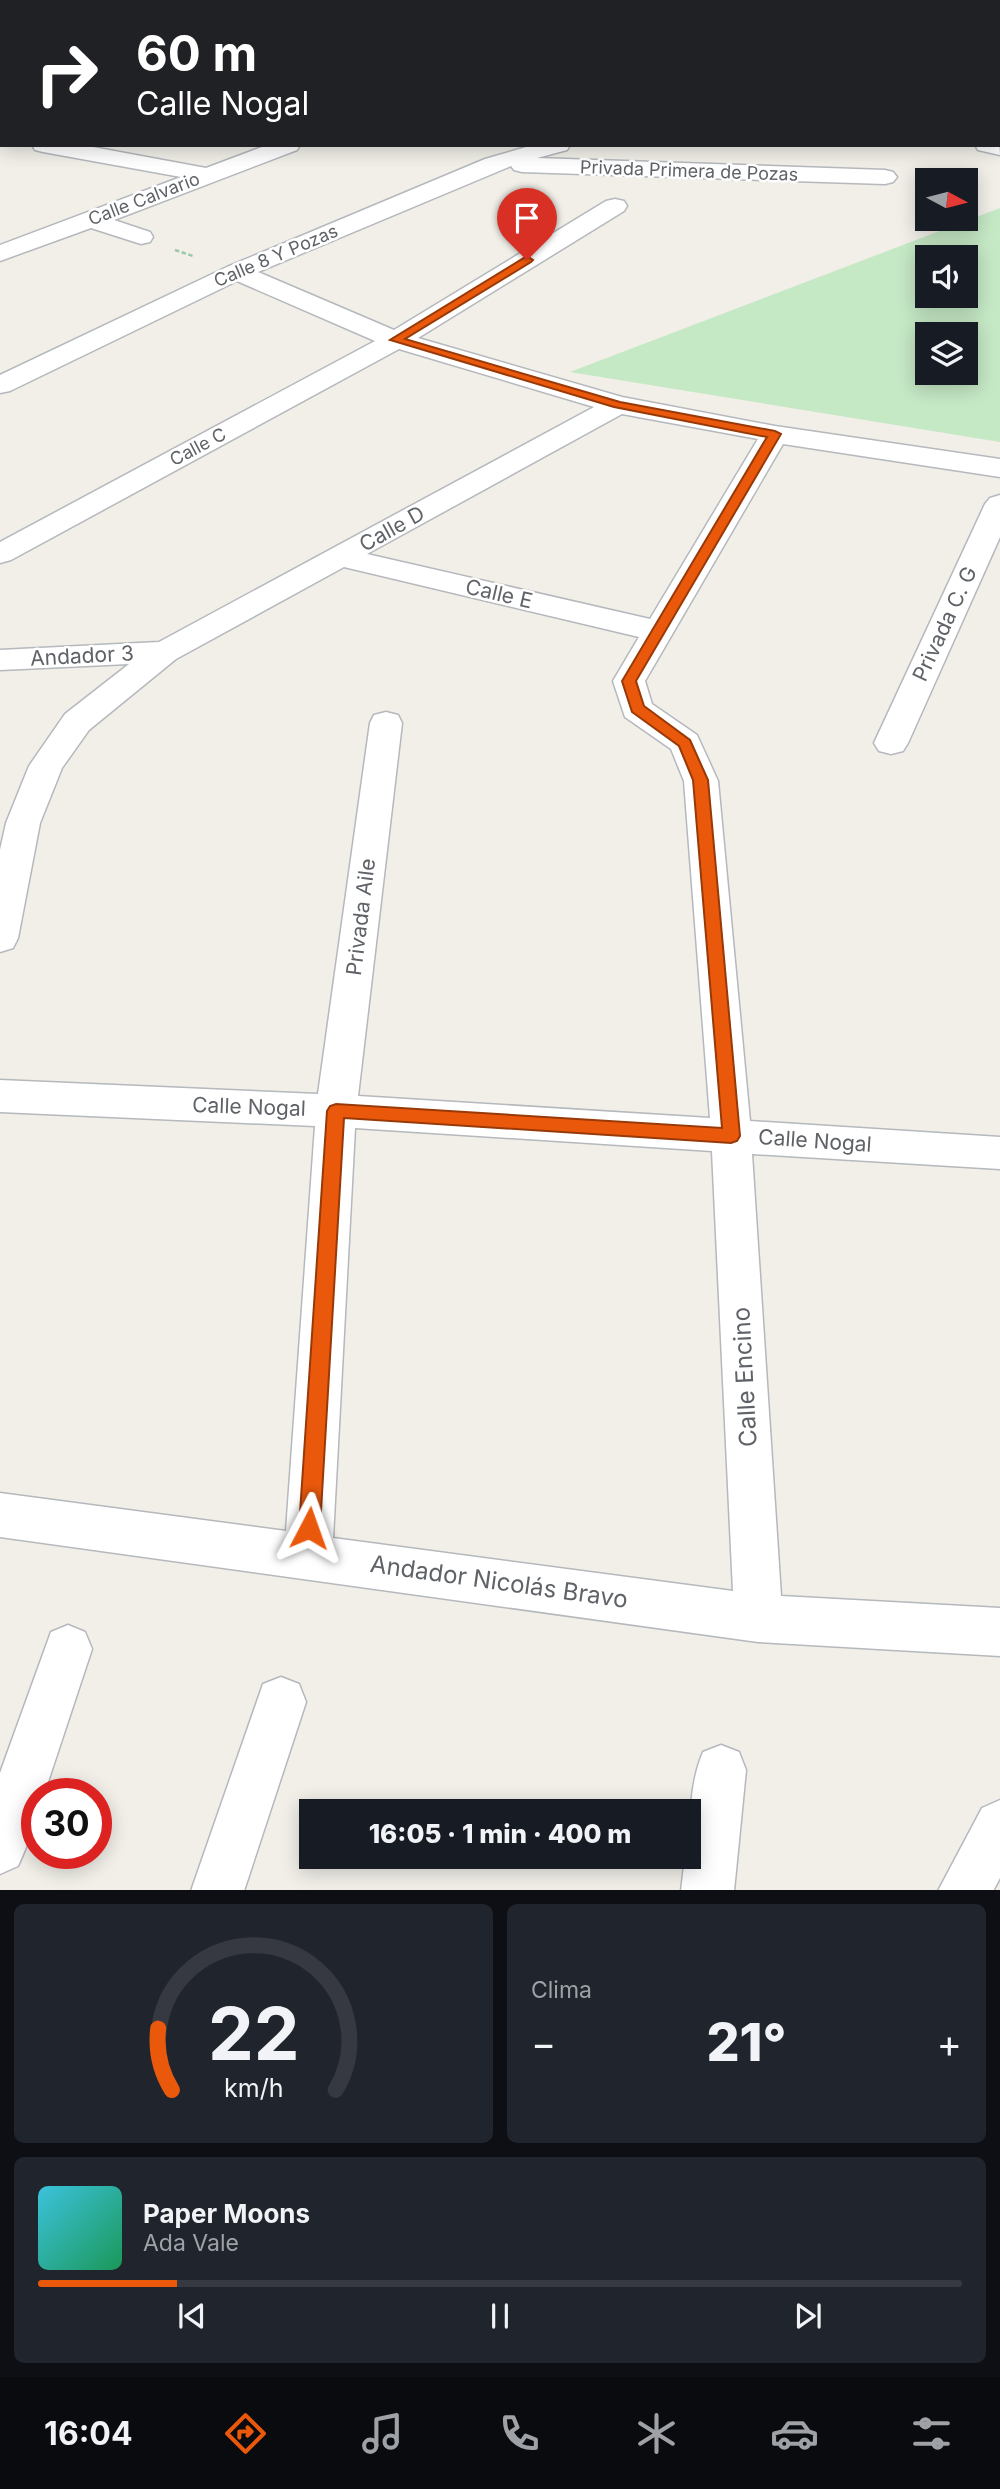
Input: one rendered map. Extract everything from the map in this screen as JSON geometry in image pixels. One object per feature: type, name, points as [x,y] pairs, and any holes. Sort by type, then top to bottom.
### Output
[{"type":"street","points":[[54,147],[207,175]]},
{"type":"street","name":"Calle Calvario","points":[[6,248],[90,220],[284,147]]},
{"type":"street","name":"Calle 8 Y Pozas","points":[[0,385],[236,272],[493,164],[552,147]]},
{"type":"street","name":"Privada Primera de Pozas","points":[[493,164],[885,177]]},
{"type":"street","name":"Calle C","points":[[0,554],[396,340],[615,206]]},
{"type":"street","points":[[90,220],[141,237]]},
{"type":"street","points":[[236,272],[396,340],[618,405],[775,434],[1000,468]]},
{"type":"street","name":"Calle D","points":[[0,938],[23,822],[46,766],[76,722],[165,652],[618,405]]},
{"type":"street","name":"Calle Encino","points":[[758,1618],[731,1136],[701,780],[685,744],[637,709],[629,681],[775,434]]},
{"type":"street","name":"Privada C. G","points":[[891,743],[1000,504]]},
{"type":"street","name":"Calle E","points":[[340,557],[657,631]]},
{"type":"street","name":"Andador 3","points":[[0,660],[165,652]]},
{"type":"street","name":"Privada Aile","points":[[308,1555],[336,1111],[386,723]]},
{"type":"street","name":"Calle Nogal","points":[[0,1096],[336,1111],[1000,1153]]},
{"type":"street","name":"Andador Nicolás Bravo","points":[[0,1516],[308,1555],[758,1618],[1000,1632]]},
{"type":"street","points":[[0,1848],[68,1650]]},
{"type":"street","points":[[217,1890],[281,1702]]},
{"type":"street","points":[[707,1890],[721,1770]]},
{"type":"street","points":[[965,1890],[1000,1826]]},
{"type":"green space","points":[[1000,208],[1000,442],[570,372],[940,231],[978,231],[978,216]]},
{"type":"route","points":[[309,1528],[336,1111],[731,1136],[701,780],[685,744],[637,709],[629,681],[775,434],[618,405],[396,340],[527,260]]}]
